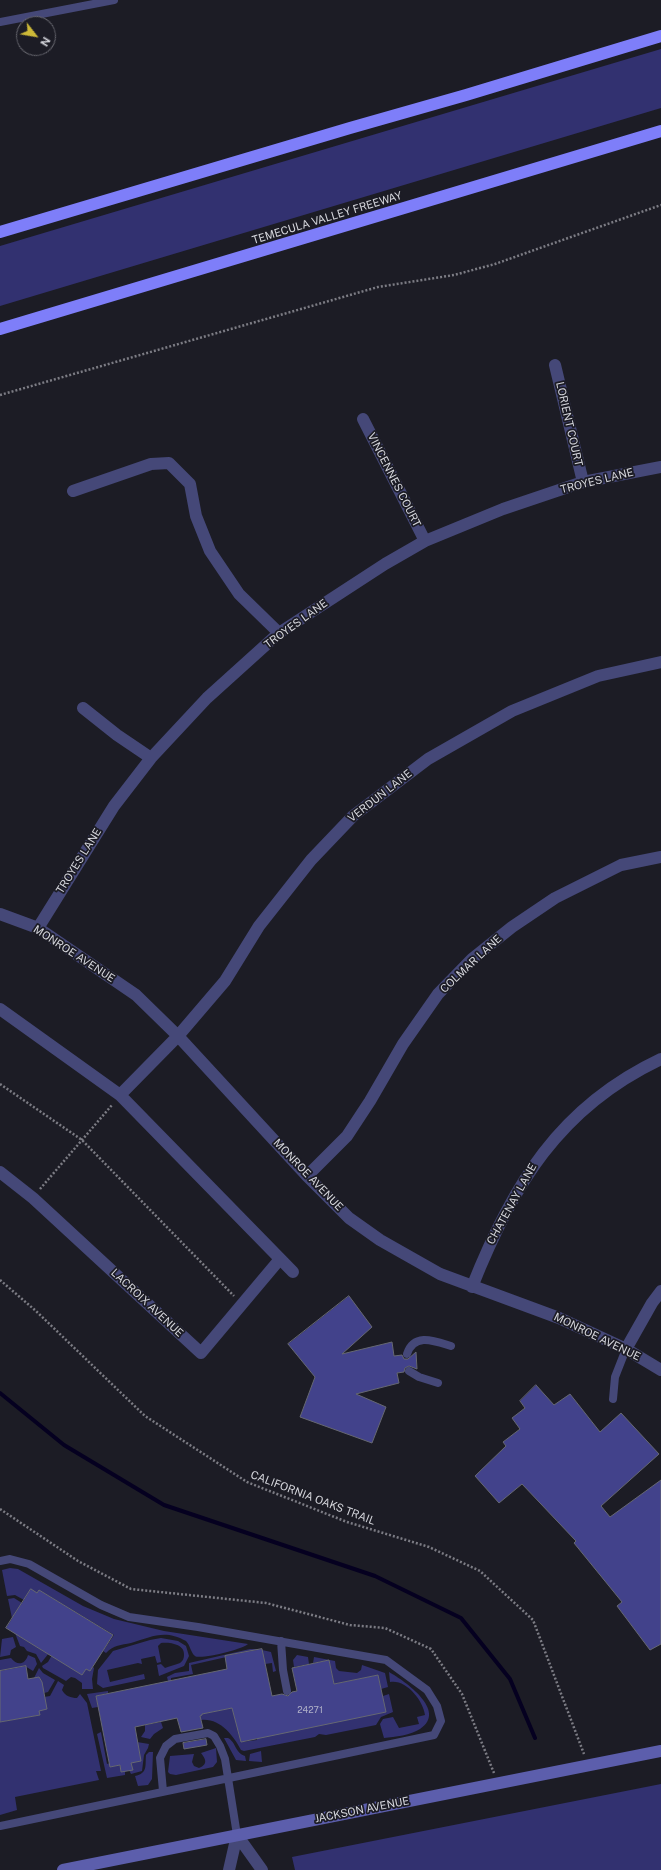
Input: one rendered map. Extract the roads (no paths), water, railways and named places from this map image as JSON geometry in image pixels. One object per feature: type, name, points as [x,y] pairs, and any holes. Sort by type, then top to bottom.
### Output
[{"type":"highway","points":[[0,232],[350,128],[466,96],[587,57],[661,36]]},
{"type":"highway","name":"TEMECULA VALLEY FREEWAY","points":[[0,330],[661,131]]},
{"type":"main road","name":"JACKSON AVENUE","points":[[64,1870],[661,1751]]},
{"type":"street","name":"LORIENT COURT","points":[[556,365],[583,482]]},
{"type":"street","name":"VINCENNES COURT","points":[[363,420],[425,541]]},
{"type":"street","points":[[74,491],[151,464],[169,463],[190,484],[196,516],[210,552],[240,594],[279,633]]},
{"type":"street","name":"TROYES LANE","points":[[38,928],[114,806],[151,758],[207,698],[279,633],[379,567],[425,541],[503,509],[583,482],[661,467]]},
{"type":"street","name":"VERDUN LANE","points":[[120,1095],[178,1036],[225,981],[259,926],[311,860],[353,816],[428,759],[512,711],[598,676],[661,662]]},
{"type":"street","points":[[83,708],[117,735],[151,758]]},
{"type":"street","name":"COLMAR LANE","points":[[307,1176],[347,1136],[370,1101],[403,1044],[438,994],[472,959],[512,927],[555,898],[621,866],[661,857]]},
{"type":"street","name":"MONROE AVENUE","points":[[1,918],[38,928],[136,995],[178,1036],[307,1176],[349,1218],[380,1240],[440,1274],[559,1318],[626,1349],[661,1370]]},
{"type":"street","points":[[0,1009],[120,1095],[294,1272]]},
{"type":"street","name":"CHATENAY LANE","points":[[472,1286],[490,1241],[510,1204],[539,1157],[559,1132],[603,1093],[661,1059]]},
{"type":"street","name":"LACROIX AVENUE","points":[[0,1172],[33,1198],[201,1353],[280,1259]]},
{"type":"street","points":[[626,1349],[652,1303],[661,1291]]},
{"type":"street","points":[[229,1870],[237,1835]]},
{"type":"street","points":[[237,1835],[262,1870]]},
{"type":"lane","points":[[0,22],[114,0]]},
{"type":"lane","points":[[407,1354],[411,1345],[417,1340],[431,1340],[451,1346]]},
{"type":"lane","points":[[613,1399],[615,1377],[626,1349]]},
{"type":"lane","points":[[409,1370],[418,1377],[438,1383]]},
{"type":"lane","points":[[0,1561],[10,1559],[28,1564],[101,1605],[129,1617],[281,1641],[386,1660],[426,1690],[437,1706],[441,1721],[434,1735],[0,1826]]},
{"type":"lane","points":[[281,1641],[283,1670],[287,1691]]},
{"type":"lane","points":[[163,1791],[160,1758],[166,1746],[175,1739],[208,1733],[214,1736],[225,1759],[237,1835]]},
{"type":"waterway","points":[[0,1393],[64,1445],[164,1505],[375,1576],[461,1618],[510,1679],[535,1738]]}]
